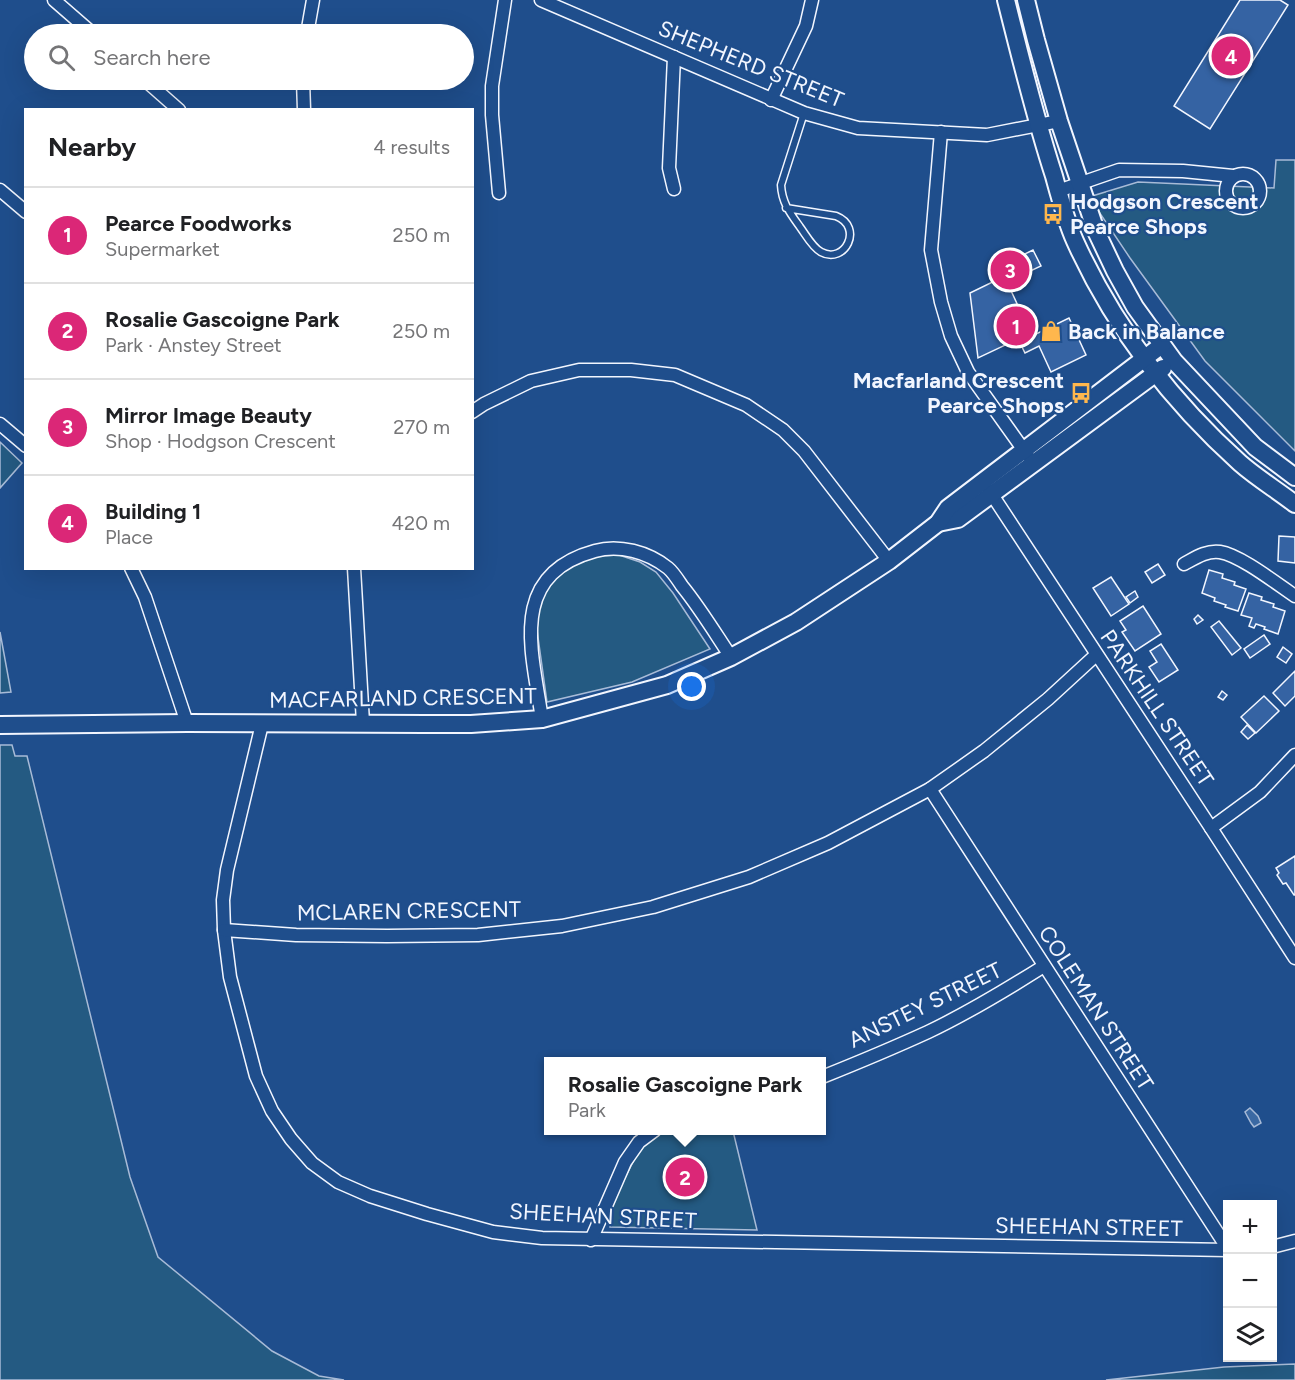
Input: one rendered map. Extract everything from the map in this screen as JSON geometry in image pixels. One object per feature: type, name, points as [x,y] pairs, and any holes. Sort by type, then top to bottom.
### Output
[{"type":"street","points":[[54,0],[82,24]]},
{"type":"street","points":[[309,24],[313,0]]},
{"type":"street","points":[[499,193],[492,115],[492,86],[505,0]]},
{"type":"street","name":"SHEPHERD STREET","points":[[542,0],[771,100],[804,113],[858,128],[987,135],[1059,121]]},
{"type":"street","points":[[771,100],[806,26],[813,0]]},
{"type":"street","points":[[1006,0],[1038,125],[1075,241],[1116,318],[1143,359],[1197,422],[1242,464],[1295,504]]},
{"type":"street","points":[[1026,0],[1059,121],[1096,231],[1135,307],[1174,361],[1256,447],[1295,477]]},
{"type":"street","points":[[674,57],[669,168],[674,189]]},
{"type":"street","points":[[156,90],[177,108]]},
{"type":"street","points":[[303,90],[304,108]]},
{"type":"street","points":[[941,132],[931,250],[941,302],[951,336],[968,372],[1028,457]]},
{"type":"street","points":[[1058,191],[1119,170],[1182,171],[1233,177]]},
{"type":"street","points":[[0,190],[24,210]]},
{"type":"street","name":"MACFARLAND CRESCENT","points":[[0,725],[471,724],[542,719],[667,686],[731,657],[796,622],[889,561],[938,524],[948,508],[987,488],[1028,457],[1162,345]]},
{"type":"street","name":"MACFARLAND CRESCENT","points":[[1028,457],[1174,361]]},
{"type":"street","points":[[474,411],[531,381],[579,370],[631,370],[675,375],[746,405],[783,430],[804,451],[889,561]]},
{"type":"street","points":[[0,424],[24,444]]},
{"type":"street","name":"PARKHILL STREET","points":[[987,488],[1295,958]]},
{"type":"street","points":[[542,719],[530,635],[533,608],[541,586],[558,568],[578,555],[600,549],[626,549],[650,556],[669,568],[731,657]]},
{"type":"street","points":[[1184,564],[1203,554],[1220,552],[1242,560],[1295,596]]},
{"type":"street","points":[[132,570],[145,597],[187,723]]},
{"type":"street","points":[[354,570],[363,723]]},
{"type":"street","name":"MCLAREN CRESCENT","points":[[224,930],[296,935],[478,935],[574,924],[653,907],[749,877],[828,843],[930,789],[984,751],[1048,699],[1096,655]]},
{"type":"street","name":"SHEEHAN STREET","points":[[262,724],[227,870],[223,900],[230,977],[256,1076],[272,1111],[291,1139],[312,1163],[338,1182],[370,1196],[427,1214],[494,1232],[542,1238],[1223,1250]]},
{"type":"street","points":[[1211,828],[1260,792],[1295,755]]},
{"type":"street","name":"COLEMAN STREET","points":[[930,789],[1223,1244]]},
{"type":"street","name":"ANSTEY STREET","points":[[826,1075],[930,1031],[991,999],[1044,966]]},
{"type":"street","points":[[591,1240],[625,1162],[639,1142],[649,1135]]},
{"type":"street","points":[[1277,1246],[1295,1241]]},
{"type":"lane","points":[[786,208],[842,218],[850,232],[848,245],[835,254],[825,254],[819,251],[786,208],[781,185],[804,113]]},
{"type":"shaded area","points":[[1276,160],[1295,160],[1295,451],[1205,361],[1089,197],[1138,182],[1274,188]]},
{"type":"shaded area","points":[[0,442],[22,463],[0,488]]},
{"type":"shaded area","points":[[619,555],[640,562],[656,572],[673,593],[710,649],[632,682],[547,702],[537,630],[539,607],[546,588],[561,572],[578,561],[597,556]]},
{"type":"shaded area","points":[[0,632],[11,692],[0,693]]},
{"type":"shaded area","points":[[0,745],[12,745],[15,756],[27,756],[130,1177],[158,1257],[272,1351],[319,1376],[344,1380],[0,1380]]},
{"type":"shaded area","points":[[1250,1108],[1261,1123],[1254,1127],[1245,1112]]},
{"type":"shaded area","points":[[655,1135],[734,1135],[757,1230],[610,1227],[610,1208],[641,1146]]},
{"type":"shaded area","points":[[1295,1364],[1295,1380],[1106,1380],[1224,1367]]},
{"type":"building","points":[[1240,0],[1280,0],[1288,5],[1210,129],[1174,106]]},
{"type":"building","points":[[1033,250],[1041,266],[1007,282],[1032,336],[1069,318],[1086,355],[1051,372],[1039,346],[1025,353],[1018,339],[978,358],[970,293],[1003,277],[998,267]]},
{"type":"building","points":[[1279,536],[1295,537],[1295,563],[1278,561]]},
{"type":"building","points":[[1158,564],[1165,575],[1152,583],[1145,572]]},
{"type":"building","points":[[1209,570],[1223,574],[1222,578],[1246,589],[1238,611],[1225,607],[1226,605],[1214,601],[1215,598],[1202,593]]},
{"type":"building","points":[[1111,577],[1129,604],[1111,616],[1093,588]]},
{"type":"building","points":[[1135,591],[1138,597],[1130,603],[1126,597]]},
{"type":"building","points":[[1249,593],[1262,597],[1261,600],[1285,611],[1278,634],[1256,624],[1254,628],[1249,626],[1252,618],[1241,615]]},
{"type":"building","points":[[1143,606],[1161,634],[1135,651],[1122,632],[1126,630],[1120,621]]},
{"type":"building","points":[[1198,615],[1203,620],[1197,624],[1194,619]]},
{"type":"building","points":[[1219,621],[1241,648],[1232,655],[1211,627]]},
{"type":"building","points":[[1264,635],[1270,644],[1250,658],[1244,649]]},
{"type":"building","points":[[1161,644],[1178,670],[1159,682],[1149,667],[1157,662],[1150,651]]},
{"type":"building","points":[[1283,647],[1292,654],[1286,663],[1277,657]]},
{"type":"building","points":[[1295,671],[1295,696],[1285,706],[1273,693]]},
{"type":"building","points":[[1222,691],[1227,695],[1223,700],[1218,697]]},
{"type":"building","points":[[1264,696],[1279,711],[1256,733],[1241,717]]},
{"type":"building","points":[[1247,725],[1255,733],[1248,739],[1241,732]]},
{"type":"building","points":[[1295,856],[1294,895],[1277,875],[1279,873],[1276,868]]},
{"type":"place","name":"Building 1","points":[[1231,56]]},
{"type":"place","name":"Hodgson Crescent Pearce Shops","points":[[1053,214]]},
{"type":"place","name":"Mirror Image Beauty","points":[[1010,270]]},
{"type":"place","name":"Pearce Foodworks","points":[[1016,326]]},
{"type":"place","name":"Back in Balance","points":[[1051,331]]},
{"type":"place","name":"Macfarland Crescent Pearce Shops","points":[[1081,393]]},
{"type":"place","name":"Rosalie Gascoigne Park","points":[[685,1177]]}]
